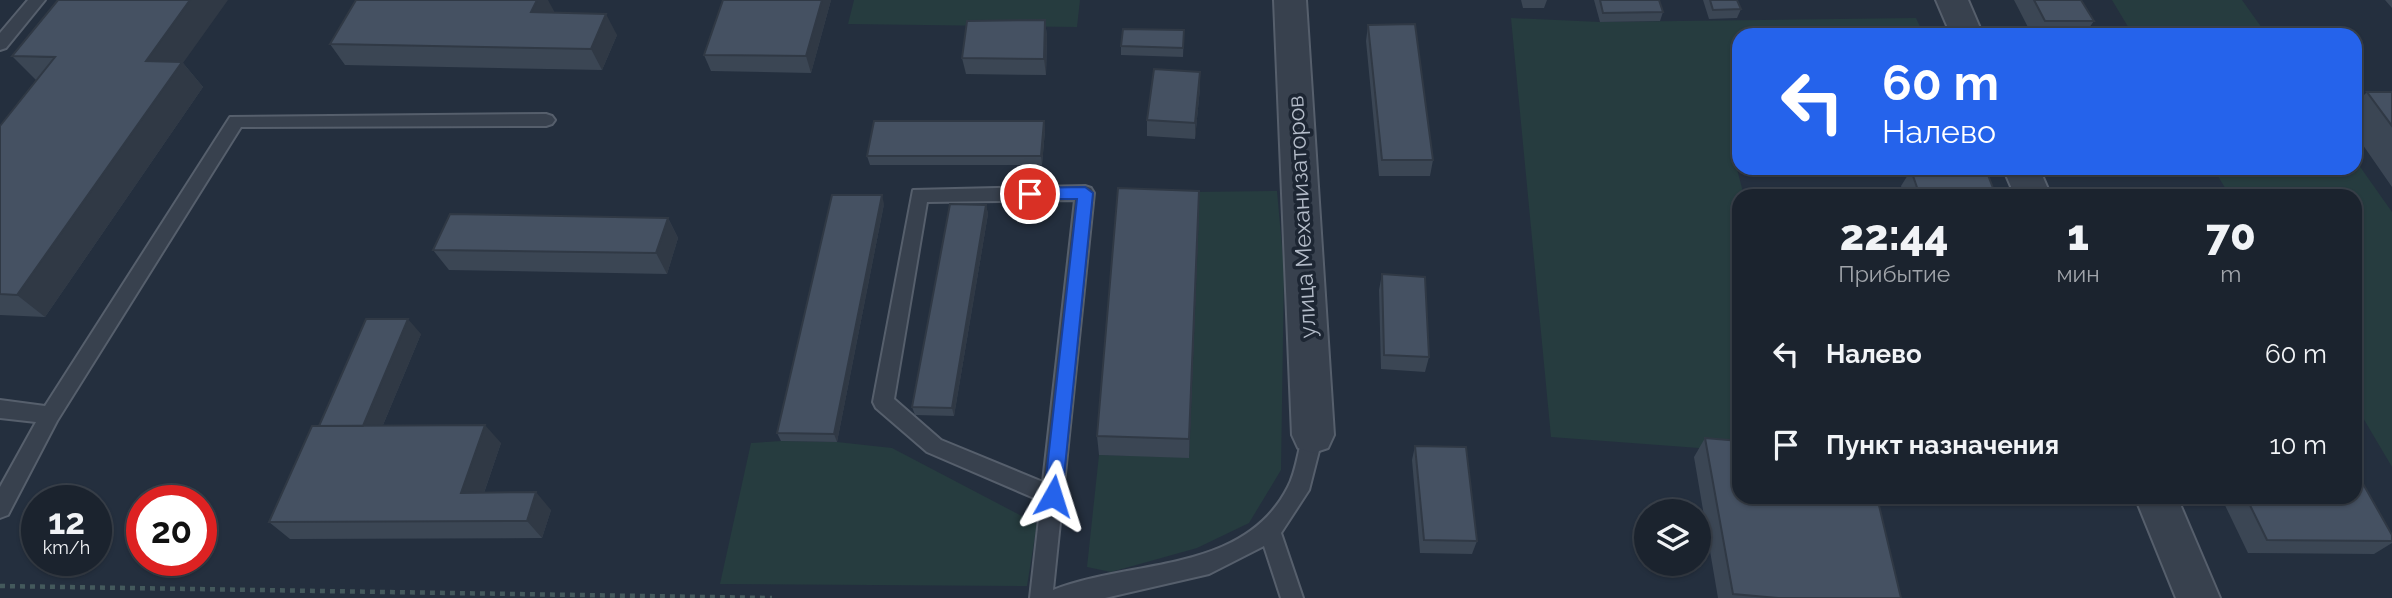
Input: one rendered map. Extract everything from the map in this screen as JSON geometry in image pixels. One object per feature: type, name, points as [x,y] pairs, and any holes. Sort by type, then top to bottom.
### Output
[{"type":"street","name":"улица Механизаторов","points":[[1290,0],[1313,435]]},
{"type":"street","points":[[1952,0],[1964,28]]},
{"type":"street","points":[[2159,504],[2198,598]]},
{"type":"lane","points":[[0,44],[37,0]]},
{"type":"lane","points":[[0,508],[50,415],[236,121],[547,120]]},
{"type":"lane","points":[[1041,598],[1053,496],[1085,193],[919,195],[883,402],[934,446],[1053,496]]},
{"type":"lane","points":[[0,409],[50,415]]},
{"type":"lane","points":[[1059,598],[1209,564],[1270,531],[1298,490],[1313,435]]},
{"type":"lane","points":[[1270,531],[1292,598]]},
{"type":"path","points":[[0,586],[772,598]]},
{"type":"green space","points":[[854,0],[1080,0],[1077,27],[848,24]]},
{"type":"green space","points":[[2112,0],[2242,0],[2262,28],[2129,28]]},
{"type":"green space","points":[[1511,18],[1600,22],[1916,18],[1921,28],[1732,28],[1732,175],[1739,175],[1742,189],[1732,189],[1732,450],[1551,437]]},
{"type":"green space","points":[[2362,170],[2392,212],[2392,467],[2362,416],[2362,189],[2226,189],[2217,175],[2362,175]]},
{"type":"green space","points":[[1277,191],[1284,269],[1281,470],[1249,523],[1197,548],[1111,572],[1087,567],[1099,455],[1189,457],[1199,211],[1196,192]]},
{"type":"green space","points":[[837,442],[892,448],[1037,524],[1027,586],[720,584],[751,443]]},
{"type":"building","points":[[58,0],[190,0],[146,61],[182,62],[17,295],[0,294],[0,126],[55,57],[12,56]]},
{"type":"building","points":[[356,0],[537,0],[531,12],[606,14],[591,49],[330,44]]},
{"type":"building","points":[[723,0],[822,0],[806,56],[704,55]]},
{"type":"building","points":[[1600,0],[1659,0],[1663,12],[1603,13]]},
{"type":"building","points":[[1710,0],[1737,0],[1741,9],[1713,10]]},
{"type":"building","points":[[2034,0],[2081,0],[2094,21],[2045,21]]},
{"type":"building","points":[[1045,20],[1044,59],[962,58],[967,21]]},
{"type":"building","points":[[1415,24],[1433,160],[1382,160],[1368,25]]},
{"type":"building","points":[[1123,29],[1184,30],[1183,48],[1121,46]]},
{"type":"building","points":[[1154,69],[1200,72],[1195,123],[1147,120]]},
{"type":"building","points":[[2367,92],[2392,92],[2392,126]]},
{"type":"building","points":[[874,121],[1044,121],[1041,156],[867,156]]},
{"type":"building","points":[[1913,175],[1988,175],[1993,189],[1918,189]]},
{"type":"building","points":[[1118,188],[1199,191],[1189,439],[1097,436]]},
{"type":"building","points":[[832,195],[882,195],[834,434],[777,433]]},
{"type":"building","points":[[950,204],[986,205],[952,408],[912,407]]},
{"type":"building","points":[[450,214],[668,218],[656,253],[433,250]]},
{"type":"building","points":[[1382,274],[1425,277],[1429,357],[1384,355]]},
{"type":"building","points":[[366,319],[408,319],[363,426],[319,426]]},
{"type":"building","points":[[485,425],[461,493],[536,492],[527,521],[269,522],[312,426]]},
{"type":"building","points":[[1705,438],[1732,440],[1732,504],[1879,504],[1901,598],[1778,598],[1733,594]]},
{"type":"building","points":[[1415,446],[1466,447],[1477,541],[1424,540]]},
{"type":"building","points":[[2362,482],[2392,535],[2392,541],[2267,540],[2249,504],[2362,504]]},
{"type":"route","points":[[1030,194],[1085,193],[1053,496]]}]
